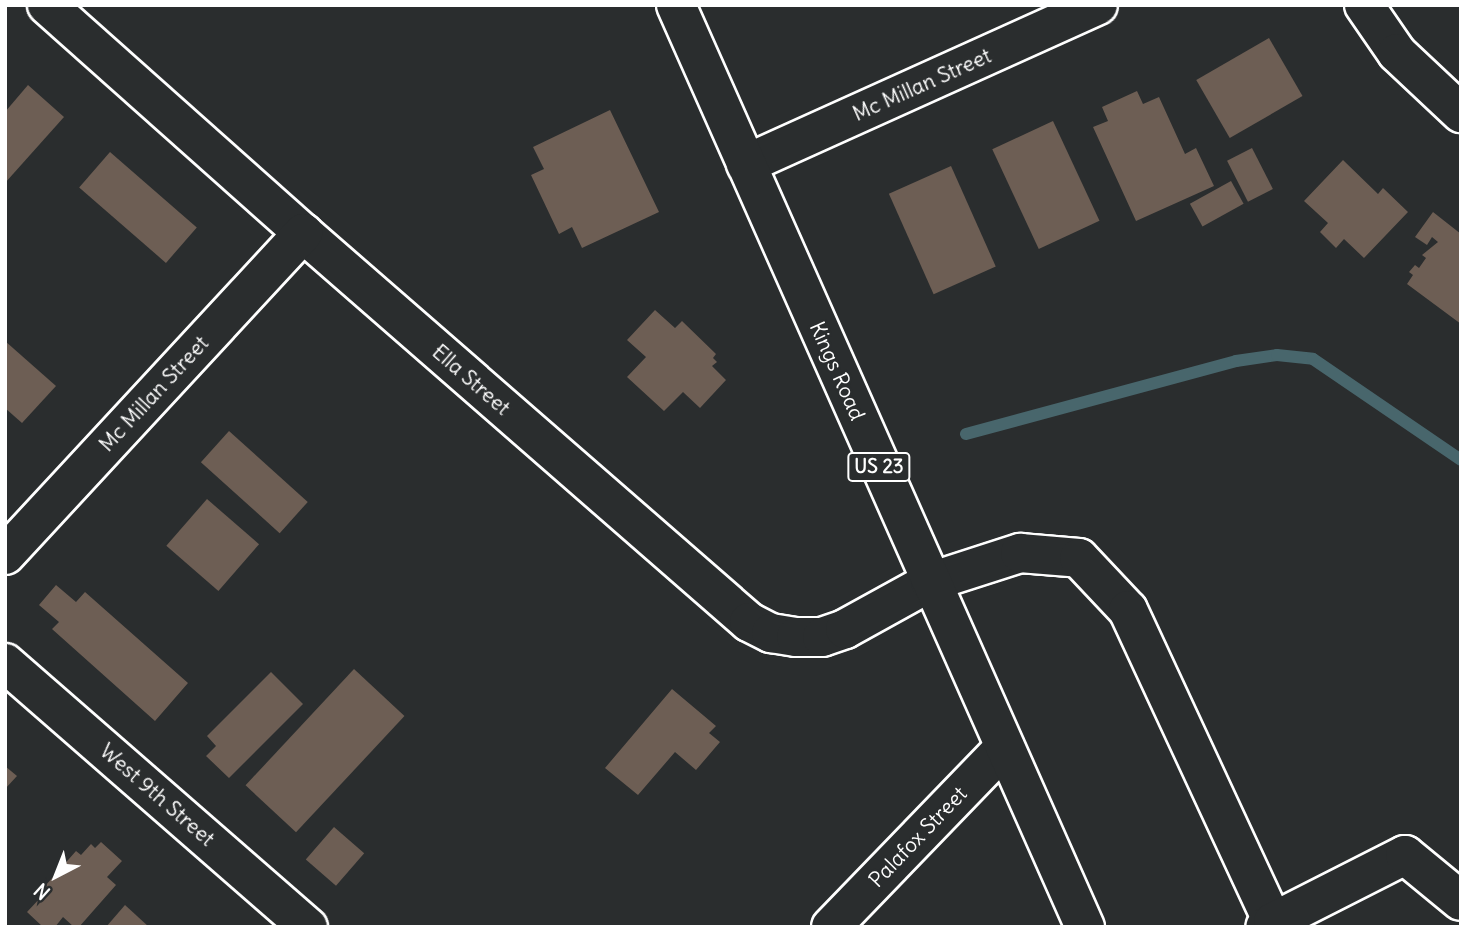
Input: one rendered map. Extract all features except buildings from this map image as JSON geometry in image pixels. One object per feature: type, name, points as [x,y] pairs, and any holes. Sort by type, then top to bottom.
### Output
[{"type":"street","name":"Ella Street","points":[[47,5],[303,233],[749,622],[771,633],[822,637],[845,629],[930,582],[1020,554],[1079,558],[1128,610],[1269,924]]},
{"type":"street","name":"Kings Road","points":[[676,5],[1085,927]]},
{"type":"street","name":"Mc Millan Street","points":[[746,164],[1098,5]]},
{"type":"street","points":[[1363,5],[1397,53],[1461,113]]},
{"type":"street","name":"Mc Millan Street","points":[[5,555],[303,233]]},
{"type":"street","name":"West 9th Street","points":[[5,663],[308,927]]},
{"type":"street","name":"Palafox Street","points":[[831,927],[1005,747]]},
{"type":"street","points":[[1269,924],[1405,855],[1461,901]]},
{"type":"waterway","points":[[966,434],[1236,361],[1277,355],[1313,359],[1461,460]]}]
